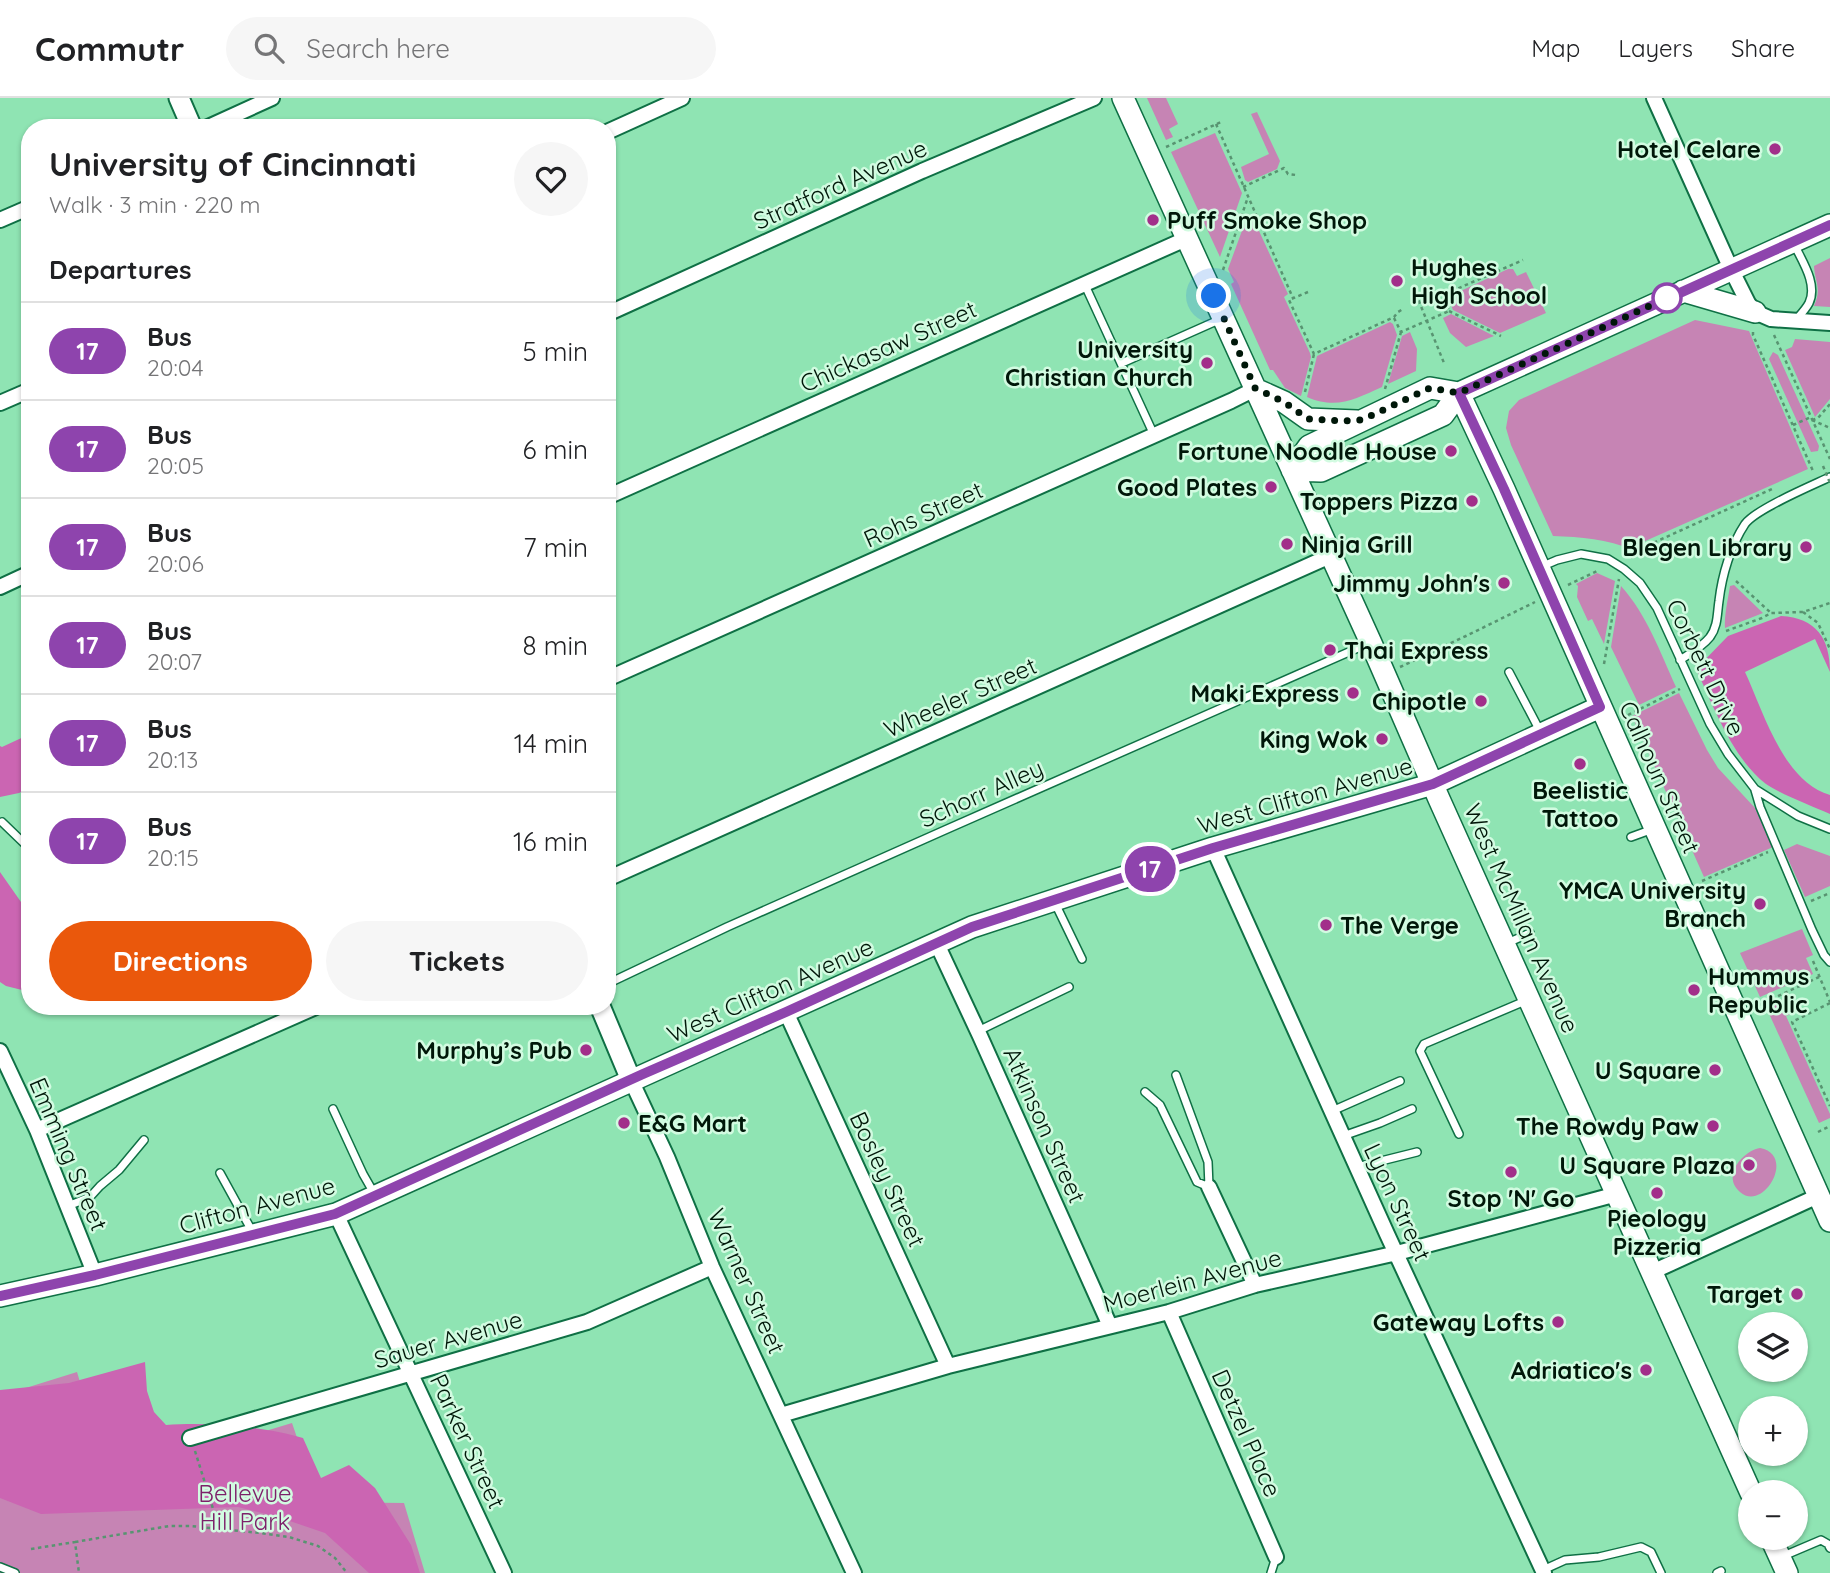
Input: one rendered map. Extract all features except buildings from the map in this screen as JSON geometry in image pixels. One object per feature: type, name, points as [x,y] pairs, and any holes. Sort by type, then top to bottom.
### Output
[{"type":"main road","name":"West McMillan Avenue","points":[[1123,98],[1371,643],[1745,1480]]},
{"type":"main road","points":[[1292,470],[1321,471],[1443,415],[1459,393],[1830,225]]},
{"type":"main road","points":[[1683,291],[1754,320]]},
{"type":"main road","points":[[1255,388],[1284,402],[1308,419],[1362,420]]},
{"type":"main road","points":[[1292,470],[1309,446],[1430,388],[1459,393]]},
{"type":"main road","name":"Calhoun Street","points":[[1459,393],[1830,1221]]},
{"type":"main road","name":"West Clifton Avenue","points":[[631,1080],[972,927],[1213,848],[1433,784],[1600,707]]},
{"type":"main road","name":"Clifton Avenue","points":[[0,1296],[95,1275],[335,1214],[631,1080]]},
{"type":"street","points":[[179,98],[188,119]]},
{"type":"street","points":[[226,119],[272,98]]},
{"type":"street","points":[[616,128],[682,98]]},
{"type":"street","name":"Stratford Avenue","points":[[616,310],[922,171],[1094,98]]},
{"type":"street","points":[[1654,98],[1754,320],[1830,323]]},
{"type":"street","points":[[0,220],[21,211]]},
{"type":"street","name":"Chickasaw Street","points":[[616,493],[1188,238]]},
{"type":"street","name":"Rohs Street","points":[[616,675],[1255,388]]},
{"type":"street","points":[[0,403],[21,394]]},
{"type":"street","name":"Wheeler Street","points":[[616,875],[1331,556]]},
{"type":"street","points":[[0,587],[21,577]]},
{"type":"street","name":"Lyon Street","points":[[1213,848],[1544,1572]]},
{"type":"street","name":"Atkinson Street","points":[[937,944],[1110,1326]]},
{"type":"street","name":"Bosley Street","points":[[786,1012],[948,1366]]},
{"type":"street","points":[[37,1130],[298,1015]]},
{"type":"street","name":"Warner Street","points":[[604,1015],[712,1267],[854,1573]]},
{"type":"street","name":"Emming Street","points":[[0,1051],[37,1130],[95,1275]]},
{"type":"street","points":[[1209,1186],[1255,1285]]},
{"type":"street","name":"Moerlein Avenue","points":[[781,1415],[948,1366],[1169,1312],[1255,1285],[1397,1253],[1617,1194]]},
{"type":"street","points":[[1652,1272],[1818,1196]]},
{"type":"street","name":"Parker Street","points":[[335,1214],[504,1573]]},
{"type":"street","name":"Sauer Avenue","points":[[190,1438],[587,1322],[712,1267]]},
{"type":"street","name":"Detzel Place","points":[[1169,1312],[1276,1557]]},
{"type":"lane","points":[[1793,242],[1811,280],[1812,288],[1810,302],[1794,321]]},
{"type":"lane","points":[[1084,283],[1155,435]]},
{"type":"lane","points":[[1122,363],[1223,318]]},
{"type":"lane","points":[[1680,660],[1696,650],[1710,636],[1718,620],[1724,576],[1746,522],[1779,501],[1830,477]]},
{"type":"lane","name":"Corbett Drive","points":[[1539,568],[1581,554],[1608,559],[1640,583],[1657,608],[1710,724],[1728,754],[1755,789],[1798,816],[1830,829]]},
{"type":"lane","name":"Schorr Alley","points":[[616,980],[884,857],[1371,643]]},
{"type":"lane","points":[[1509,672],[1542,734]]},
{"type":"lane","points":[[1755,789],[1802,906],[1824,955],[1830,962]]},
{"type":"lane","points":[[2,822],[21,840]]},
{"type":"lane","points":[[1631,837],[1654,829]]},
{"type":"lane","points":[[1054,900],[1082,959]]},
{"type":"lane","points":[[1505,944],[1530,933]]},
{"type":"lane","points":[[978,1031],[1069,987]]},
{"type":"lane","points":[[1459,1134],[1420,1051],[1424,1044],[1529,999]]},
{"type":"lane","points":[[1145,1092],[1160,1105],[1197,1182],[1209,1186],[1208,1162],[1176,1075]]},
{"type":"lane","points":[[1332,1111],[1400,1081]]},
{"type":"lane","points":[[333,1109],[363,1174],[376,1195]]},
{"type":"lane","points":[[1343,1136],[1412,1109]]},
{"type":"lane","points":[[68,1206],[90,1197],[119,1170],[144,1140]]},
{"type":"lane","points":[[1357,1167],[1417,1152]]},
{"type":"lane","points":[[220,1173],[254,1234]]},
{"type":"lane","points":[[1779,1556],[1821,1540],[1830,1548]]},
{"type":"lane","points":[[1544,1572],[1565,1560],[1599,1558],[1642,1547],[1651,1552],[1661,1573]]},
{"type":"lane","name":"Detzel Place","points":[[1271,1573],[1276,1557]]},
{"type":"lane","points":[[0,1567],[15,1573]]},
{"type":"path","points":[[1166,147],[1221,122]]},
{"type":"path","points":[[1216,124],[1293,298]]},
{"type":"path","points":[[1243,187],[1284,168],[1289,174],[1296,175]]},
{"type":"path","points":[[1223,270],[1248,197]]},
{"type":"path","points":[[1433,296],[1440,293],[1443,295],[1523,260]]},
{"type":"path","points":[[1303,400],[1314,354],[1289,300],[1308,292]]},
{"type":"path","points":[[1416,294],[1444,363]]},
{"type":"path","points":[[1443,295],[1449,311],[1501,336]]},
{"type":"path","points":[[1314,354],[1394,317],[1403,309]]},
{"type":"path","points":[[1401,332],[1449,311]]},
{"type":"path","points":[[1385,389],[1401,332],[1394,317]]},
{"type":"path","points":[[1754,320],[1753,335],[1813,471]]},
{"type":"path","points":[[1774,335],[1830,461],[1822,466],[1830,483]]},
{"type":"path","points":[[1793,425],[1818,418],[1830,404]]},
{"type":"path","points":[[1812,419],[1830,428]]},
{"type":"path","points":[[1631,558],[1642,548],[1772,490]]},
{"type":"path","points":[[1569,585],[1599,570]]},
{"type":"path","points":[[1604,664],[1620,576]]},
{"type":"path","points":[[1736,581],[1771,613]]},
{"type":"path","points":[[1398,668],[1535,602]]},
{"type":"path","points":[[1720,634],[1771,613],[1802,612],[1830,603]]},
{"type":"path","points":[[1802,612],[1818,623],[1830,649]]},
{"type":"path","points":[[1628,715],[1680,689]]},
{"type":"path","points":[[1702,881],[1778,848]]},
{"type":"path","points":[[1802,906],[1830,893]]},
{"type":"path","points":[[1759,1006],[1819,977],[1830,1003],[1792,1022],[1830,1106]]},
{"type":"path","points":[[1818,1132],[1830,1126]]},
{"type":"path","points":[[190,1438],[219,1529]]},
{"type":"path","points":[[32,1549],[190,1526],[307,1541],[335,1558],[347,1573]]},
{"type":"path","points":[[75,1542],[79,1573]]},
{"type":"green space","points":[[1147,98],[1166,98],[1178,124],[1169,129],[1173,137],[1166,140]]},
{"type":"green space","points":[[1257,112],[1280,161],[1277,169],[1248,182],[1241,167],[1269,154],[1251,114]]},
{"type":"green space","points":[[1215,133],[1242,193],[1220,257],[1171,152]]},
{"type":"green space","points":[[1247,217],[1254,220],[1288,294],[1284,297],[1310,353],[1301,396],[1285,388],[1273,370],[1270,370],[1231,284],[1234,282],[1228,269]]},
{"type":"green space","points":[[1830,258],[1830,307],[1814,306],[1818,290],[1814,266]]},
{"type":"green space","points":[[1513,269],[1517,276],[1526,272],[1546,313],[1500,333],[1453,310],[1448,298],[1452,295]]},
{"type":"green space","points":[[1451,314],[1494,336],[1466,347],[1450,333],[1443,318]]},
{"type":"green space","points":[[1695,320],[1749,331],[1808,469],[1643,542],[1633,550],[1594,539],[1553,536],[1511,445],[1506,428],[1509,411],[1519,400]]},
{"type":"green space","points":[[1390,322],[1397,335],[1382,387],[1337,403],[1307,397],[1317,356]]},
{"type":"green space","points":[[1410,332],[1417,349],[1416,371],[1388,384],[1402,336]]},
{"type":"green space","points":[[1795,339],[1830,342],[1830,399],[1815,417],[1785,350],[1792,347]]},
{"type":"green space","points":[[1773,352],[1778,355],[1819,446],[1818,451],[1811,452],[1769,359]]},
{"type":"green space","points":[[1597,573],[1615,581],[1604,644],[1592,619],[1588,621],[1577,597],[1576,584]]},
{"type":"green space","points":[[1734,585],[1763,613],[1725,628],[1730,586]]},
{"type":"green space","points":[[1621,586],[1646,621],[1676,687],[1639,705],[1611,647]]},
{"type":"green space","points":[[1781,616],[1803,621],[1819,632],[1827,649],[1830,672],[1815,639],[1745,672],[1787,761],[1800,776],[1830,795],[1830,814],[1773,788],[1754,773],[1725,731],[1696,669],[1728,636]]},
{"type":"green space","points":[[1679,693],[1707,750],[1718,768],[1755,808],[1773,847],[1704,877],[1632,716]]},
{"type":"green space","points":[[21,738],[21,792],[0,797],[0,746]]},
{"type":"green space","points":[[1797,844],[1830,856],[1830,886],[1805,897],[1784,850]]},
{"type":"green space","points":[[0,872],[21,902],[21,990],[0,982]]},
{"type":"green space","points":[[1802,929],[1813,955],[1806,958],[1813,974],[1760,997],[1740,953]]},
{"type":"green space","points":[[1792,995],[1799,1010],[1786,1016],[1830,1114],[1830,1118],[1819,1123],[1766,1007]]},
{"type":"green space","points":[[1760,1148],[1771,1153],[1776,1161],[1776,1171],[1766,1189],[1758,1195],[1749,1196],[1735,1186],[1733,1172],[1741,1159]]},
{"type":"green space","points":[[145,1362],[147,1391],[154,1412],[166,1425],[235,1426],[271,1430],[303,1438],[321,1478],[349,1465],[375,1488],[411,1545],[420,1573],[369,1573],[325,1533],[238,1507],[41,1514],[0,1498],[0,1390],[69,1383]]},
{"type":"green space","name":"Bellevue Hill Park","points":[[77,1372],[112,1478],[292,1423],[319,1502],[404,1503],[425,1573],[0,1573],[0,1396]]},
{"type":"bus line","name":"17","points":[[0,1296],[95,1275],[335,1214],[972,927],[1213,848],[1433,784],[1600,707],[1459,393],[1830,225]]},
{"type":"place","name":"Hotel Celare","points":[[1775,149]]},
{"type":"place","name":"Puff Smoke Shop","points":[[1153,220]]},
{"type":"place","name":"Hughes High School","points":[[1397,281]]},
{"type":"place","name":"University Christian Church","points":[[1207,363]]},
{"type":"place","name":"Fortune Noodle House","points":[[1451,451]]},
{"type":"place","name":"Good Plates","points":[[1271,487]]},
{"type":"place","name":"Toppers Pizza","points":[[1472,501]]},
{"type":"place","name":"Ninja Grill","points":[[1287,544]]},
{"type":"place","name":"Blegen Library","points":[[1806,547]]},
{"type":"place","name":"Jimmy John's","points":[[1504,583]]},
{"type":"place","name":"Thai Express","points":[[1330,650]]},
{"type":"place","name":"Maki Express","points":[[1353,693]]},
{"type":"place","name":"Chipotle","points":[[1481,701]]},
{"type":"place","name":"King Wok","points":[[1382,739]]},
{"type":"place","name":"Beelistic Tattoo","points":[[1580,764]]},
{"type":"place","name":"YMCA University Branch","points":[[1760,904]]},
{"type":"place","name":"The Verge","points":[[1326,925]]},
{"type":"place","name":"Hummus Republic","points":[[1694,990]]},
{"type":"place","name":"Murphy’s Pub","points":[[586,1050]]},
{"type":"place","name":"U Square","points":[[1715,1070]]},
{"type":"place","name":"E&G Mart","points":[[624,1123]]},
{"type":"place","name":"The Rowdy Paw","points":[[1713,1126]]},
{"type":"place","name":"U Square Plaza","points":[[1749,1165]]},
{"type":"place","name":"Stop 'N' Go","points":[[1511,1172]]},
{"type":"place","name":"Pieology Pizzeria","points":[[1657,1193]]},
{"type":"place","name":"Target","points":[[1797,1294]]},
{"type":"place","name":"Gateway Lofts","points":[[1558,1322]]},
{"type":"place","name":"Adriatico's","points":[[1646,1370]]},
{"type":"route","points":[[1214,296],[1255,388],[1284,402],[1308,419],[1342,421],[1362,420],[1430,388],[1459,393],[1667,298]]}]
